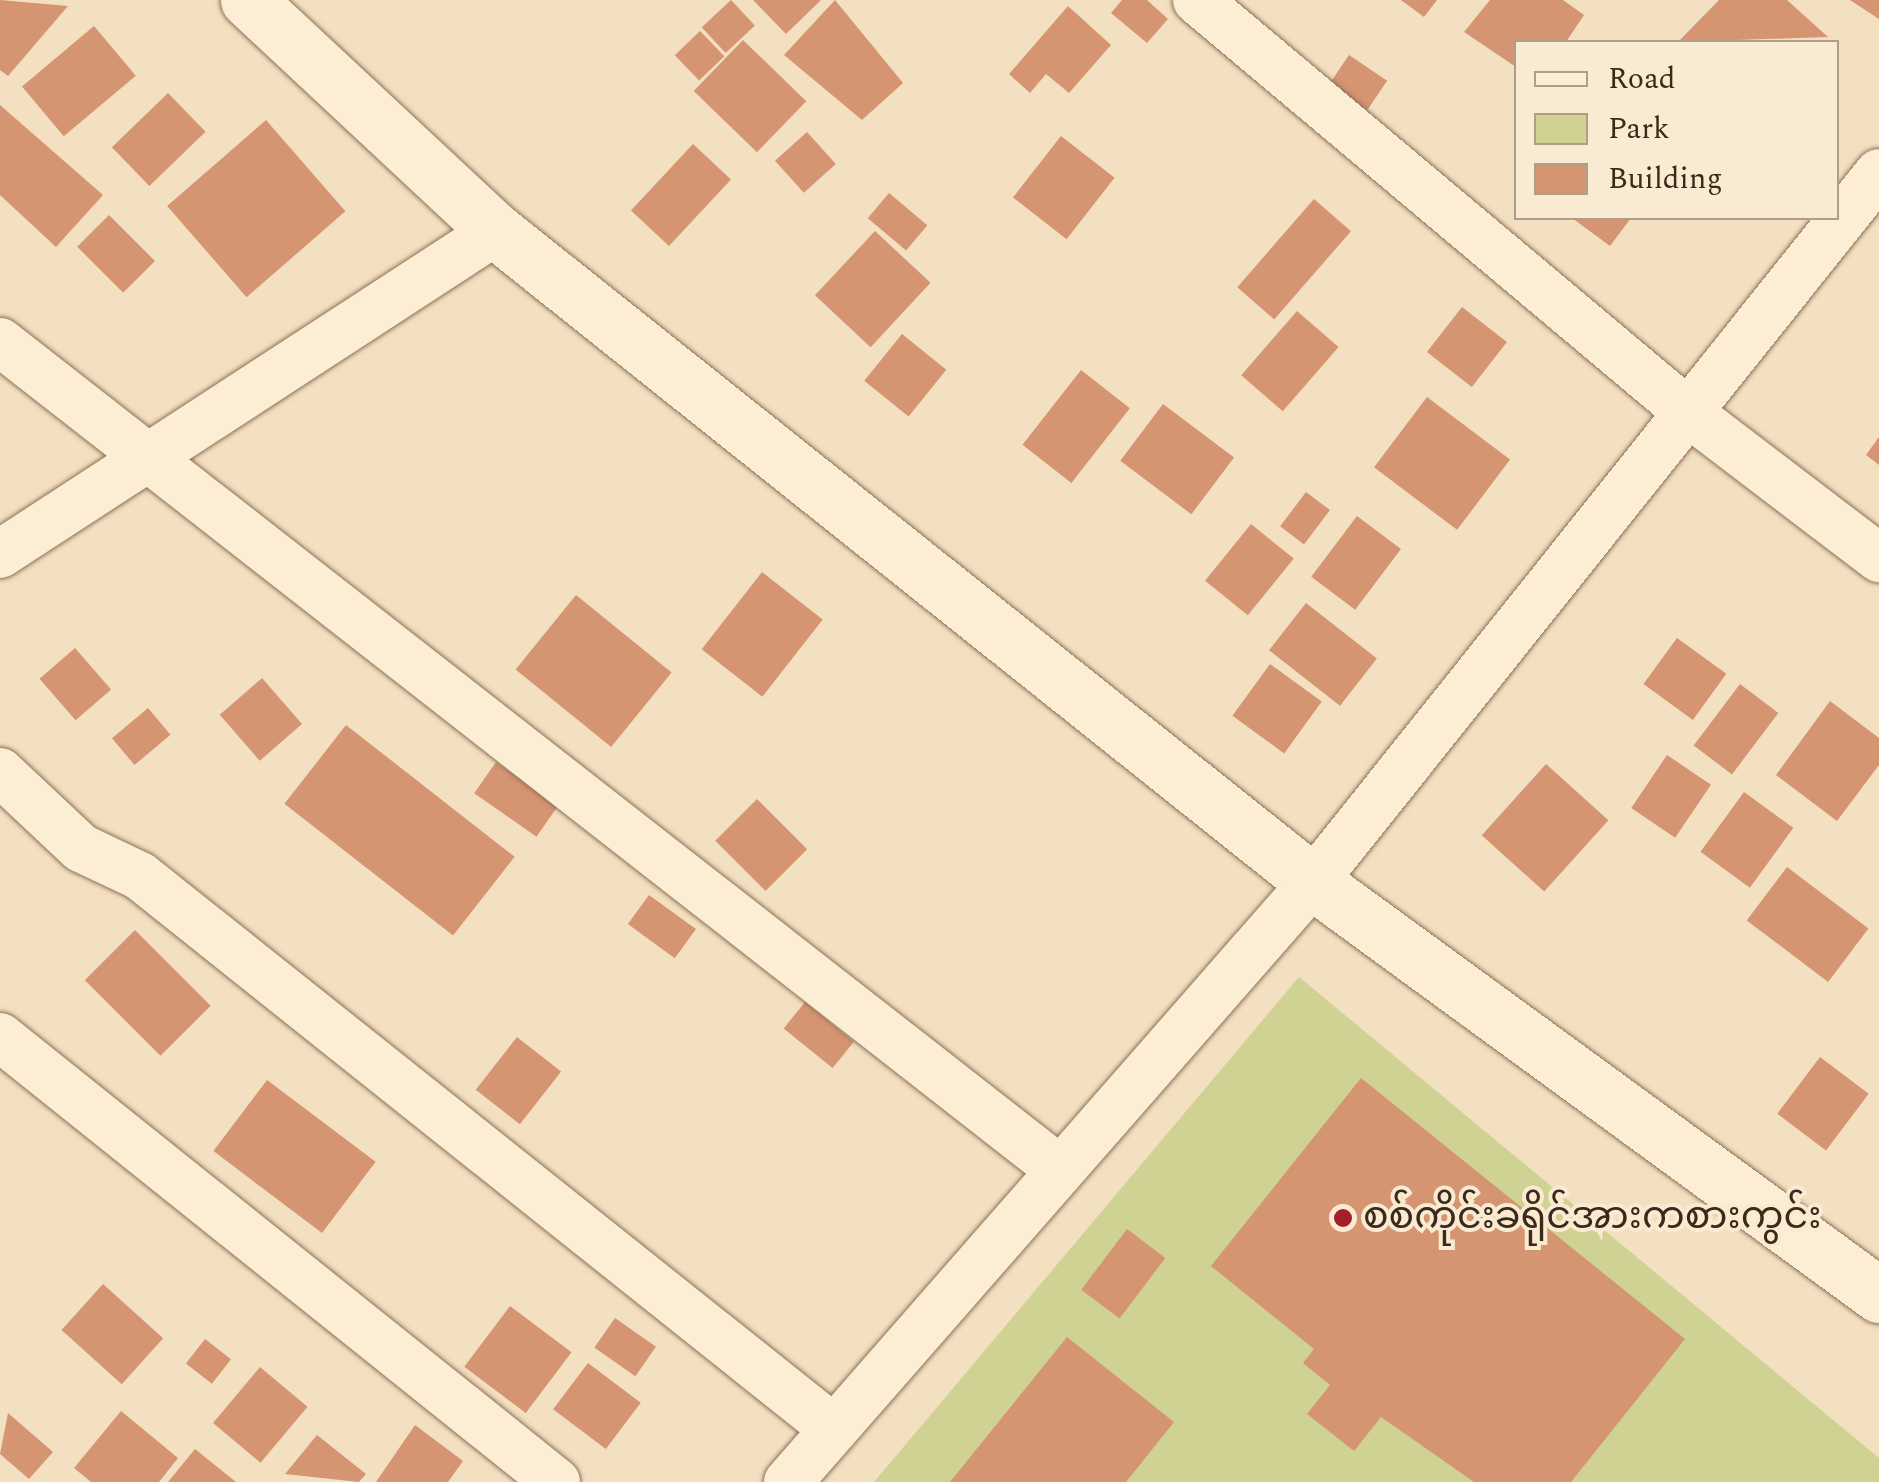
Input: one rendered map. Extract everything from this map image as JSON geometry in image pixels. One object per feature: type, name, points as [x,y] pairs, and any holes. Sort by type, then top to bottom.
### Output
[{"type":"street","points":[[248,0],[496,231],[1312,882],[1879,1295]]},
{"type":"street","points":[[1197,0],[1690,414],[1879,558]]},
{"type":"street","points":[[788,1482],[1312,882],[1879,173]]},
{"type":"street","points":[[0,554],[496,231]]},
{"type":"street","points":[[0,342],[1060,1170]]},
{"type":"street","points":[[0,772],[80,848],[140,876],[834,1429]]},
{"type":"street","points":[[0,1037],[556,1482]]},
{"type":"green space","name":"စစ်ကိုင်းခရိုင်အားကစားကွင်း","points":[[1299,977],[1879,1458],[1879,1482],[874,1482]]},
{"type":"building","points":[[0,0],[68,6],[8,76],[0,70]]},
{"type":"building","points":[[731,0],[755,26],[726,53],[702,27]]},
{"type":"building","points":[[753,0],[821,0],[786,34]]},
{"type":"building","points":[[835,0],[903,83],[862,120],[784,55]]},
{"type":"building","points":[[1122,0],[1147,0],[1168,19],[1147,43],[1111,13]]},
{"type":"building","points":[[1401,0],[1437,0],[1424,17]]},
{"type":"building","points":[[1490,0],[1563,0],[1584,15],[1567,40],[1514,40],[1514,66],[1464,32]]},
{"type":"building","points":[[1719,0],[1787,0],[1828,37],[1738,40],[1680,40]]},
{"type":"building","points":[[1850,0],[1879,0],[1879,19]]},
{"type":"building","points":[[1068,6],[1111,45],[1069,93],[1046,74],[1030,93],[1009,74]]},
{"type":"building","points":[[94,26],[136,76],[64,136],[22,86]]},
{"type":"building","points":[[700,31],[724,56],[699,80],[675,55]]},
{"type":"building","points":[[743,40],[806,101],[757,152],[694,91]]},
{"type":"building","points":[[1349,55],[1387,81],[1367,111],[1329,85]]},
{"type":"building","points":[[168,93],[206,132],[149,186],[112,147]]},
{"type":"building","points":[[0,105],[103,195],[56,247],[0,195]]},
{"type":"building","points":[[266,120],[345,211],[247,297],[167,206]]},
{"type":"building","points":[[807,132],[836,164],[804,193],[775,161]]},
{"type":"building","points":[[1061,136],[1115,178],[1067,239],[1013,197]]},
{"type":"building","points":[[693,144],[731,179],[669,246],[631,211]]},
{"type":"building","points":[[889,193],[927,225],[906,250],[868,218]]},
{"type":"building","points":[[1314,199],[1351,231],[1274,319],[1237,287]]},
{"type":"building","points":[[109,215],[155,261],[123,293],[77,247]]},
{"type":"building","points":[[1575,220],[1630,220],[1610,246]]},
{"type":"building","points":[[875,231],[931,283],[871,347],[815,295]]},
{"type":"building","points":[[1462,307],[1507,342],[1472,387],[1427,352]]},
{"type":"building","points":[[1297,311],[1339,347],[1283,411],[1241,375]]},
{"type":"building","points":[[902,334],[946,370],[909,417],[864,381]]},
{"type":"building","points":[[1081,370],[1130,408],[1071,483],[1023,445]]},
{"type":"building","points":[[1427,397],[1510,460],[1457,530],[1374,467]]},
{"type":"building","points":[[1163,404],[1234,458],[1191,514],[1120,461]]},
{"type":"building","points":[[1879,437],[1879,465],[1866,455]]},
{"type":"building","points":[[1306,492],[1330,510],[1304,544],[1280,526]]},
{"type":"building","points":[[1357,516],[1401,549],[1355,610],[1311,577]]},
{"type":"building","points":[[1251,524],[1294,559],[1248,615],[1205,581]]},
{"type":"building","points":[[762,572],[823,619],[762,697],[702,649]]},
{"type":"building","points":[[576,595],[672,672],[611,747],[516,670]]},
{"type":"building","points":[[1306,603],[1377,658],[1340,706],[1269,650]]},
{"type":"building","points":[[1677,638],[1726,674],[1693,720],[1643,684]]},
{"type":"building","points":[[75,648],[111,690],[76,720],[40,679]]},
{"type":"building","points":[[1270,664],[1322,702],[1284,753],[1232,716]]},
{"type":"building","points":[[262,678],[302,724],[260,761],[220,715]]},
{"type":"building","points":[[1740,684],[1778,713],[1732,774],[1694,745]]},
{"type":"building","points":[[1830,701],[1879,738],[1879,765],[1837,821],[1776,775]]},
{"type":"building","points":[[148,708],[170,735],[134,765],[112,738]]},
{"type":"building","points":[[346,725],[515,857],[453,936],[284,804]]},
{"type":"building","points":[[1667,755],[1711,785],[1675,838],[1631,808]]},
{"type":"building","points":[[496,762],[558,806],[536,837],[474,793]]},
{"type":"building","points":[[1546,764],[1608,820],[1544,892],[1482,835]]},
{"type":"building","points":[[1744,792],[1793,828],[1750,888],[1701,852]]},
{"type":"building","points":[[757,799],[807,849],[765,891],[715,841]]},
{"type":"building","points":[[1787,867],[1868,928],[1828,982],[1747,921]]},
{"type":"building","points":[[649,895],[696,929],[675,958],[628,924]]},
{"type":"building","points":[[135,930],[211,1006],[160,1056],[85,980]]},
{"type":"building","points":[[805,1002],[854,1042],[833,1068],[784,1028]]},
{"type":"building","points":[[517,1037],[561,1071],[520,1124],[476,1090]]},
{"type":"building","points":[[1820,1057],[1869,1094],[1826,1150],[1777,1114]]},
{"type":"building","points":[[1361,1078],[1685,1339],[1571,1482],[1474,1482],[1381,1417],[1354,1451],[1307,1414],[1330,1385],[1303,1363],[1314,1349],[1211,1266]]},
{"type":"building","points":[[267,1080],[376,1162],[322,1233],[213,1151]]},
{"type":"building","points":[[1127,1229],[1165,1258],[1120,1319],[1081,1290]]},
{"type":"building","points":[[103,1284],[163,1338],[122,1384],[62,1330]]},
{"type":"building","points":[[510,1306],[571,1352],[526,1413],[464,1367]]},
{"type":"building","points":[[615,1318],[656,1347],[635,1376],[594,1347]]},
{"type":"building","points":[[1067,1337],[1174,1422],[1126,1482],[950,1482]]},
{"type":"building","points":[[205,1339],[231,1359],[212,1384],[186,1363]]},
{"type":"building","points":[[588,1363],[641,1403],[606,1449],[553,1409]]},
{"type":"building","points":[[260,1367],[307,1407],[261,1463],[213,1423]]},
{"type":"building","points":[[121,1411],[178,1458],[159,1482],[91,1482],[74,1468]]},
{"type":"building","points":[[8,1413],[53,1452],[29,1479],[0,1454]]},
{"type":"building","points":[[415,1425],[463,1461],[448,1482],[376,1482]]},
{"type":"building","points":[[317,1435],[366,1474],[359,1482],[285,1474]]},
{"type":"building","points":[[195,1449],[236,1482],[168,1482]]},
{"type":"place","name":"စစ်ကိုင်းခရိုင်အားကစားကွင်း","points":[[1343,1218]]}]
